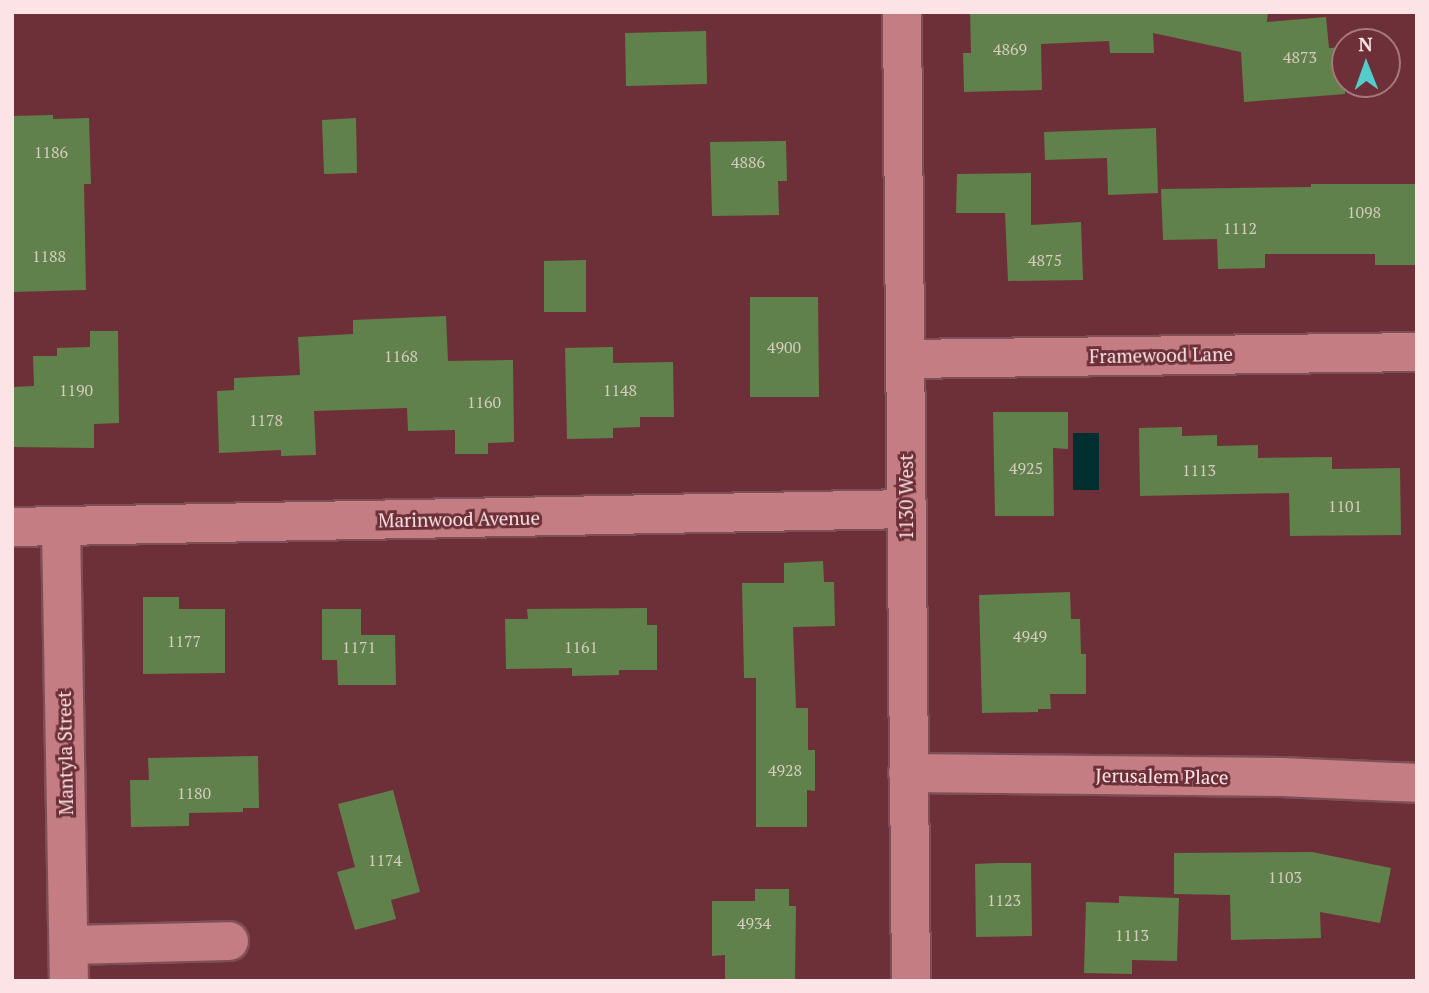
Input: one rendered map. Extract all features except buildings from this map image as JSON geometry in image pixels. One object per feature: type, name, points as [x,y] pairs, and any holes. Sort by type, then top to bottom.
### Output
[{"type":"street","name":"1130 West","points":[[902,12],[911,981]]},
{"type":"street","name":"Framewood Lane","points":[[905,359],[1417,352]]},
{"type":"street","name":"Marinwood Avenue","points":[[12,527],[906,509]]},
{"type":"street","name":"Mantyla Street","points":[[61,526],[69,963]]},
{"type":"street","name":"Jerusalem Place","points":[[908,773],[1282,777],[1417,783]]},
{"type":"street","points":[[69,963],[229,941]]},
{"type":"water","points":[[1073,433],[1099,433],[1099,490],[1073,490]]}]
